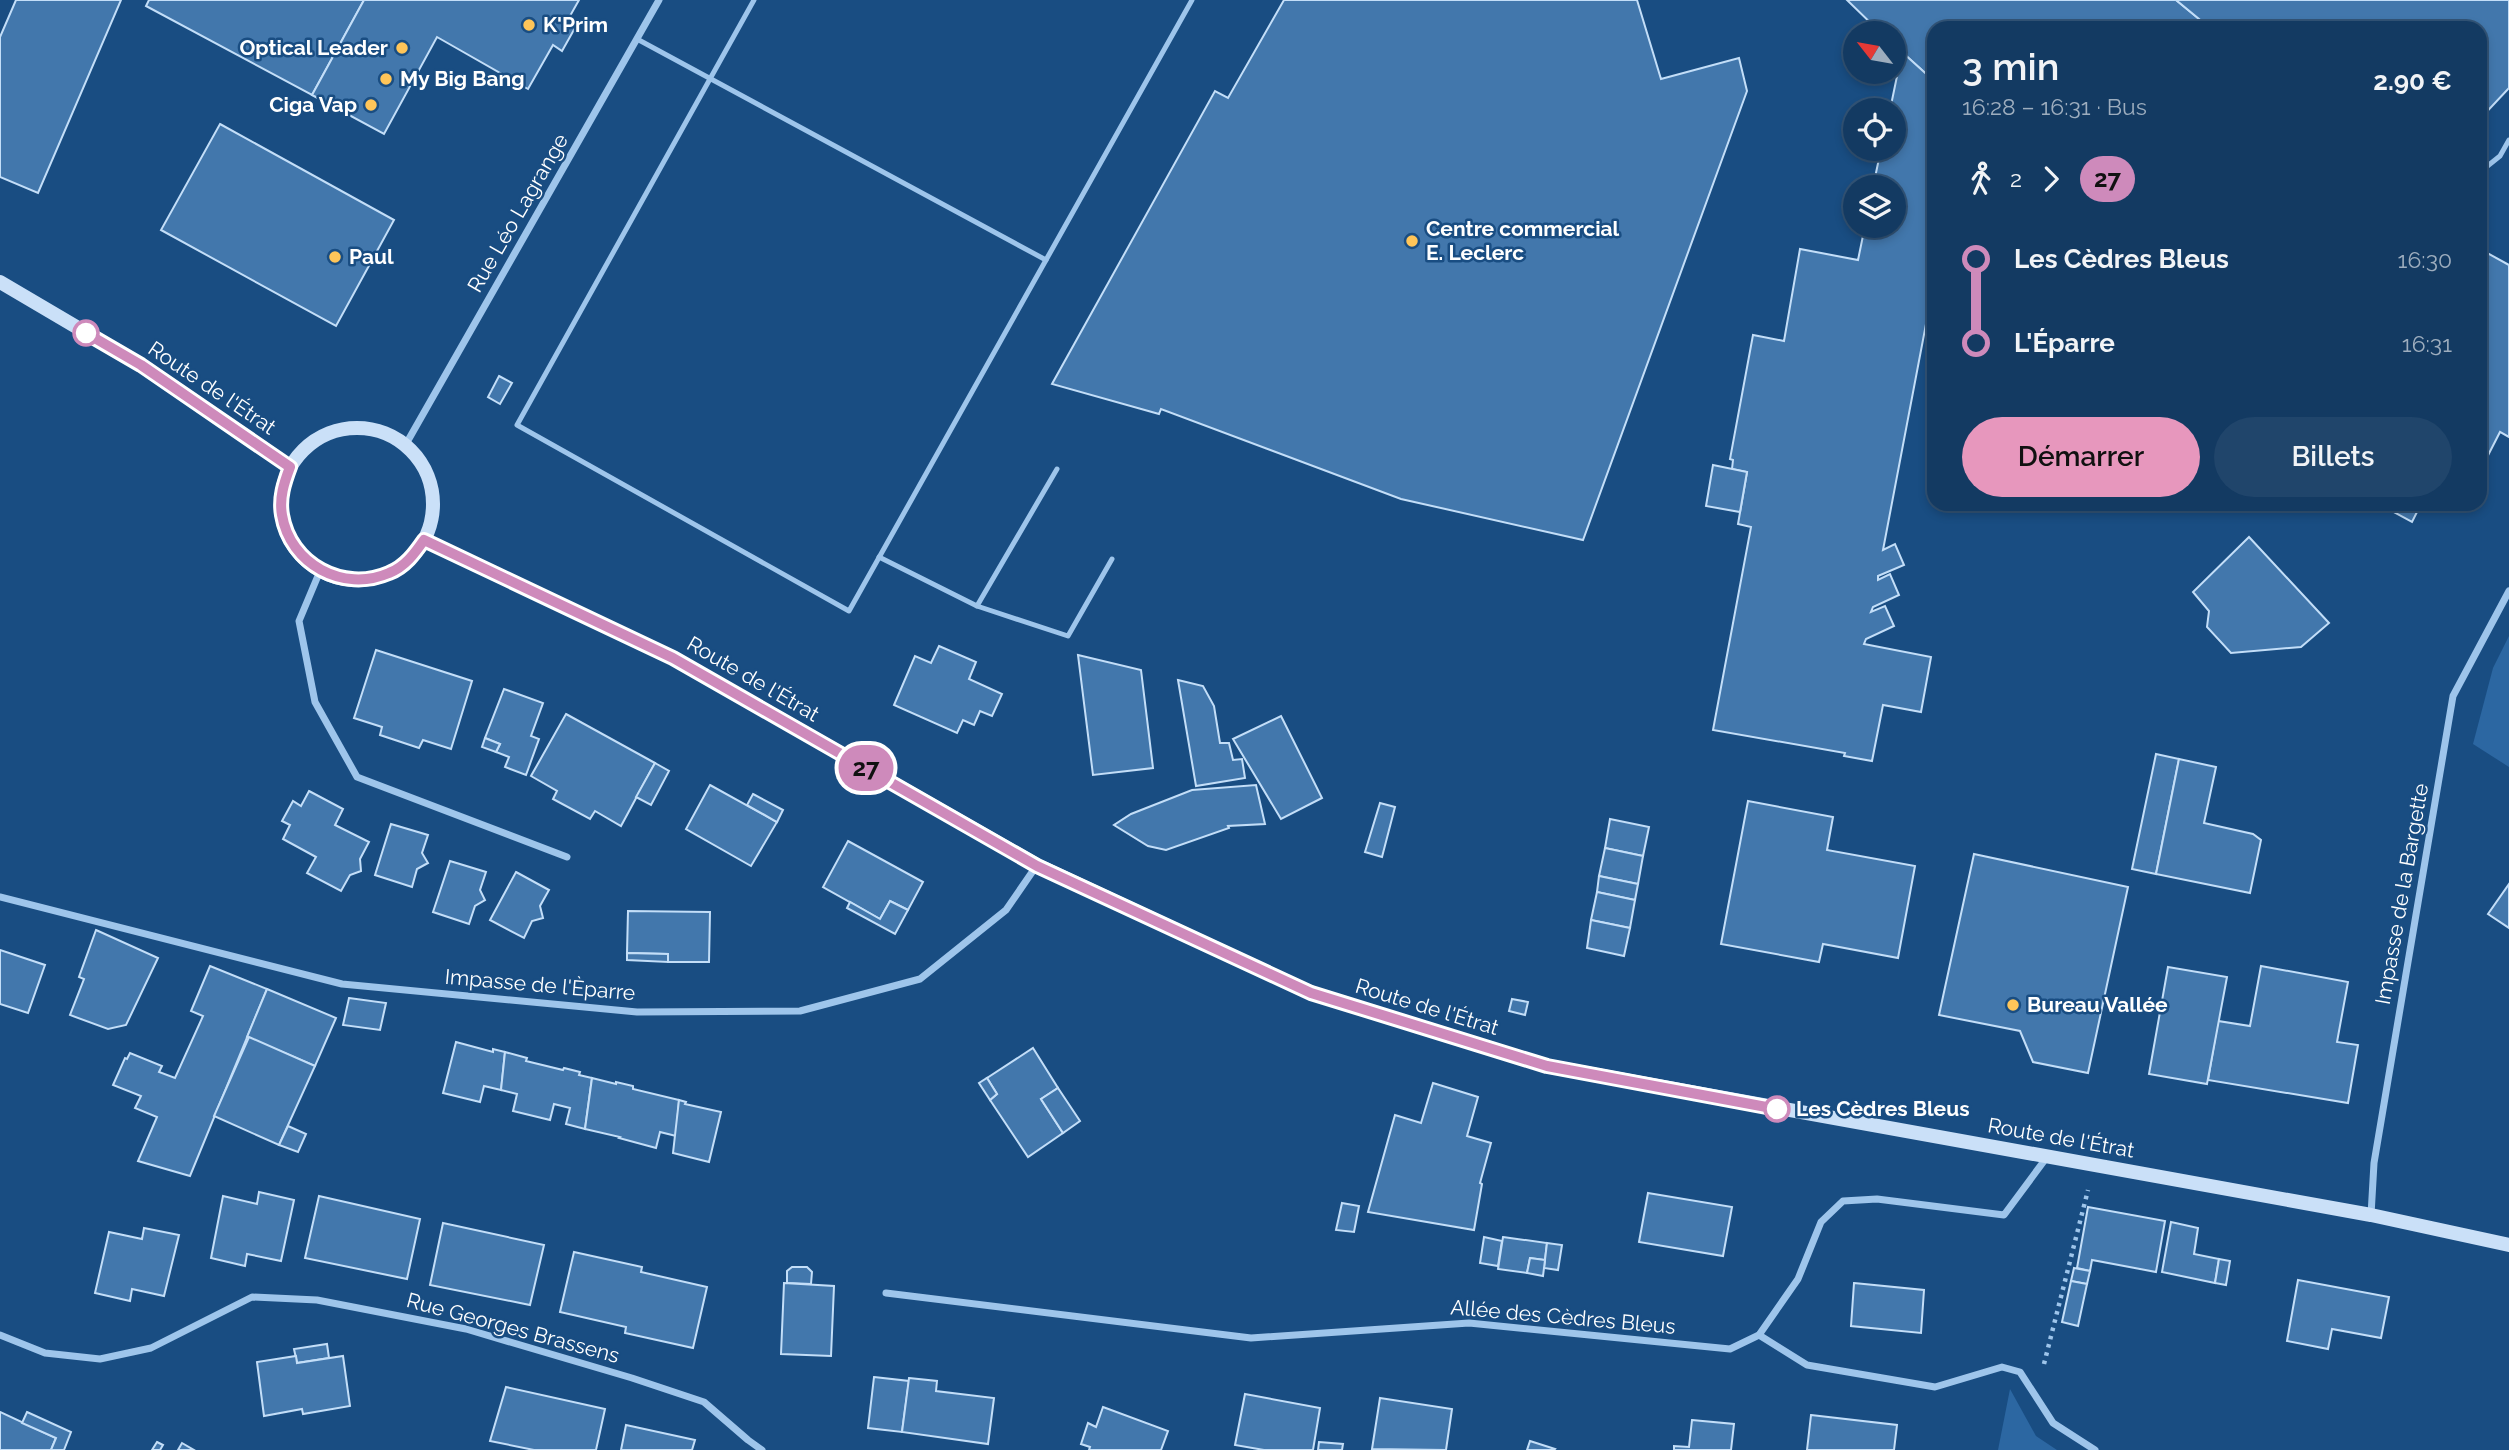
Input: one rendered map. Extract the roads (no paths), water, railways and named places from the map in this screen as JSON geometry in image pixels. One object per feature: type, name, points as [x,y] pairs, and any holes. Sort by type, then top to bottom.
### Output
[{"type":"main road","name":"Route de l'Étrat","points":[[0,282],[141,365],[290,467]]},
{"type":"main road","points":[[348,428],[371,428],[406,444],[427,471],[433,494],[433,518],[424,540],[410,559],[390,573],[367,580],[343,579],[320,571],[301,556],[288,537],[281,514],[282,490],[290,467],[305,448],[324,434],[348,428]]},
{"type":"main road","name":"Route de l'Étrat","points":[[424,540],[673,658],[1037,866],[1311,993],[1547,1066],[2371,1215],[2509,1245]]},
{"type":"street","name":"Rue Léo Lagrange","points":[[406,444],[659,0]]},
{"type":"street","points":[[320,571],[299,621],[315,702],[357,777],[567,857]]},
{"type":"street","name":"Impasse de la Bargette","points":[[2371,1215],[2374,1163],[2453,696],[2509,591]]},
{"type":"street","name":"Impasse de l'Èparre","points":[[0,897],[342,984],[636,1012],[800,1011],[920,979],[1006,911],[1037,866]]},
{"type":"street","points":[[2047,1157],[2004,1215],[1877,1199],[1843,1201],[1821,1222],[1798,1279],[1759,1335],[1807,1365],[1935,1387],[2003,1367],[2020,1372],[2053,1423],[2095,1450]]},
{"type":"street","name":"Allée des Cèdres Bleus","points":[[886,1293],[1251,1338],[1469,1323],[1730,1349],[1759,1335]]},
{"type":"street","name":"Rue Georges Brassens","points":[[0,1335],[45,1353],[100,1359],[151,1348],[252,1297],[317,1300],[466,1329],[704,1402],[762,1450]]},
{"type":"lane","points":[[754,0],[517,425],[849,611],[1192,0]]},
{"type":"lane","points":[[637,39],[1046,260]]},
{"type":"lane","points":[[2487,166],[2500,156],[2509,140]]},
{"type":"lane","points":[[977,606],[1056,469]]},
{"type":"lane","points":[[879,557],[977,606],[1068,636],[1112,559]]},
{"type":"place","name":"K'Prim","points":[[529,25]]},
{"type":"place","name":"Optical Leader","points":[[402,48]]},
{"type":"place","name":"My Big Bang","points":[[386,79]]},
{"type":"place","name":"Ciga Vap","points":[[371,105]]},
{"type":"place","name":"Centre commercial E. Leclerc","points":[[1412,241]]},
{"type":"place","name":"Paul","points":[[335,257]]},
{"type":"place","name":"Bureau Vallée","points":[[2013,1005]]},
{"type":"place","name":"Les Cèdres Bleus","points":[[1777,1109]]}]
